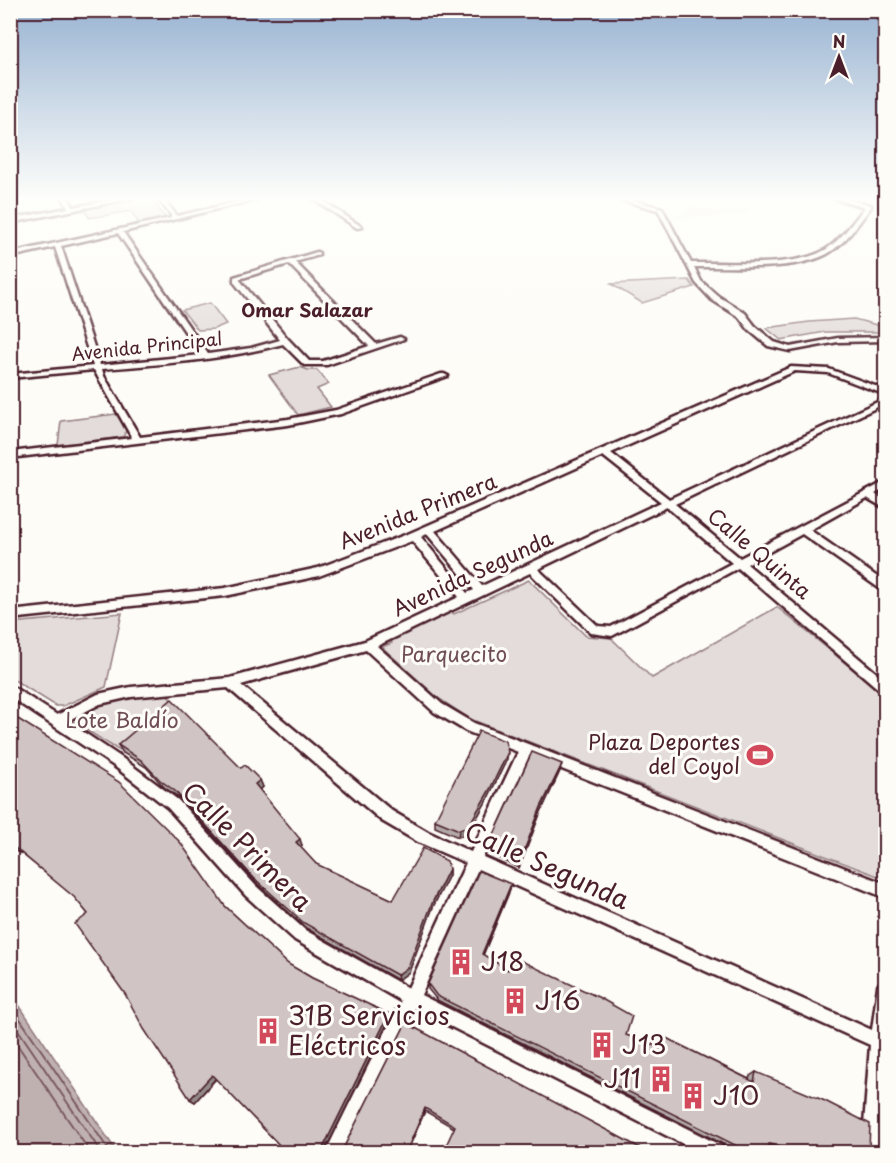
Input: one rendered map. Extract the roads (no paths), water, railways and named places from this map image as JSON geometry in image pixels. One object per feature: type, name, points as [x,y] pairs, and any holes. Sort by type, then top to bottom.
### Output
[{"type":"street","points":[[60,252],[100,376],[137,439]]},
{"type":"street","points":[[134,252],[206,357]]},
{"type":"street","points":[[683,252],[702,286],[715,298],[742,315],[752,328],[771,344],[790,349],[838,340],[885,339]]},
{"type":"street","points":[[690,266],[779,262],[815,257],[825,252]]},
{"type":"street","points":[[317,254],[235,279],[285,341],[307,363],[311,364],[400,339]]},
{"type":"street","points":[[291,262],[374,347]]},
{"type":"street","name":"Avenida Principal","points":[[10,376],[206,357],[251,350],[285,341]]},
{"type":"street","name":"Avenida Primera","points":[[10,615],[225,592],[319,572],[414,536],[794,369],[817,369],[841,375],[885,393]]},
{"type":"street","points":[[10,455],[288,422],[338,412],[444,376]]},
{"type":"street","name":"Avenida Segunda","points":[[56,721],[98,699],[131,692],[230,683],[368,645],[885,400]]},
{"type":"street","name":"Calle Quinta","points":[[605,453],[668,503],[885,688]]},
{"type":"street","points":[[532,569],[595,630],[603,633],[612,632],[885,484]]},
{"type":"street","points":[[868,494],[885,506]]},
{"type":"street","points":[[428,529],[481,592]]},
{"type":"street","points":[[801,529],[885,589]]},
{"type":"street","points":[[414,536],[466,599]]},
{"type":"street","points":[[368,645],[438,708],[470,727],[885,891]]},
{"type":"street","name":"Calle Segunda","points":[[230,683],[387,816],[423,837],[878,1041]]},
{"type":"street","name":"Calle Primera","points":[[10,690],[118,762],[173,804],[251,891],[300,935],[411,998],[716,1152]]},
{"type":"street","points":[[333,1152],[411,998],[525,750]]},
{"type":"street","points":[[871,1152],[878,1041],[885,986]]},
{"type":"water","points":[[11,993],[117,1152],[11,1152]]},
{"type":"place","name":"Plaza Deportes del Coyol","points":[[760,755]]},
{"type":"place","name":"J18","points":[[461,962]]},
{"type":"place","name":"J16","points":[[515,1001]]},
{"type":"place","name":"31B Servicios Eléctricos","points":[[268,1031]]},
{"type":"place","name":"J13","points":[[602,1045]]},
{"type":"place","name":"J11","points":[[661,1079]]},
{"type":"place","name":"J10","points":[[693,1096]]},
{"type":"district","name":"Omar Salazar","points":[[307,311]]},
{"type":"park label","name":"Parquecito","points":[[454,655]]},
{"type":"park label","name":"Lote Baldío","points":[[122,721]]}]
